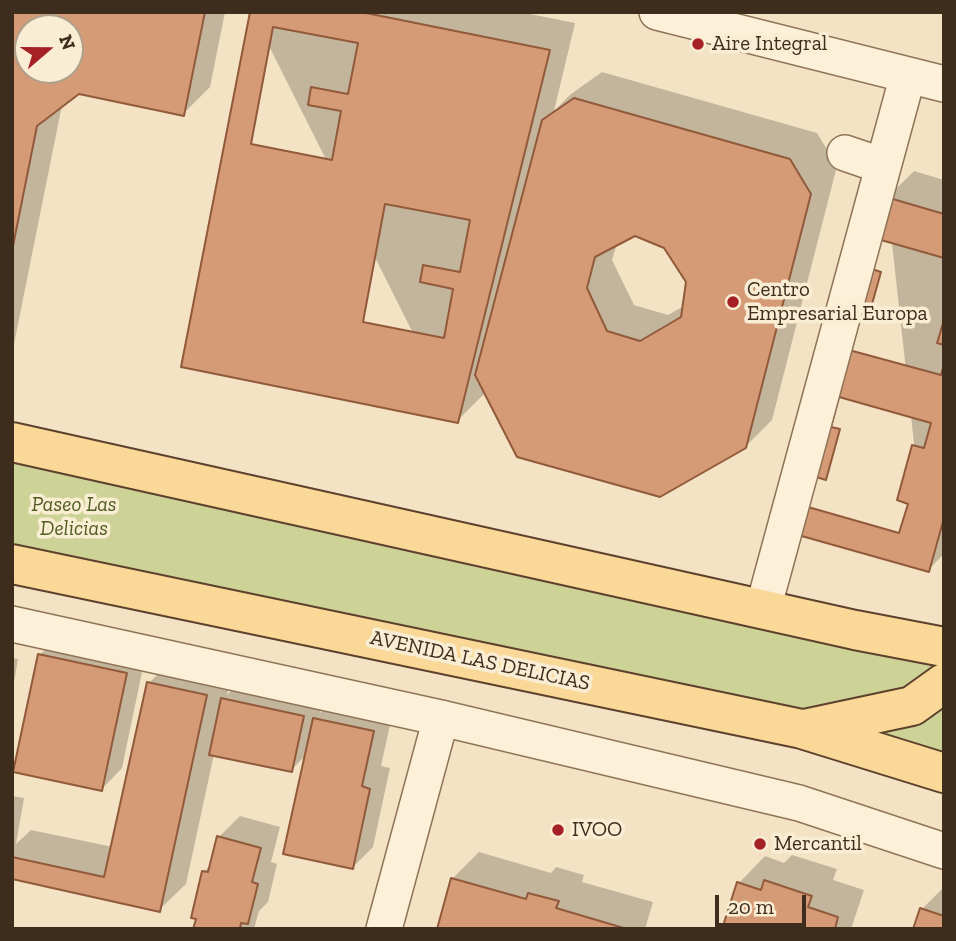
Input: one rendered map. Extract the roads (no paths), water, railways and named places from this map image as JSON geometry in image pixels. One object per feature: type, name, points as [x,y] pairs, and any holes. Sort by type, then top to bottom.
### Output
[{"type":"main road","points":[[12,442],[944,648]]},
{"type":"main road","name":"AVENIDA LAS DELICIAS","points":[[12,564],[802,729],[944,773]]},
{"type":"main road","points":[[802,729],[912,706],[944,683]]},
{"type":"street","points":[[657,12],[776,26],[908,75],[944,84]]},
{"type":"street","points":[[763,609],[908,75]]},
{"type":"street","points":[[845,153],[883,166]]},
{"type":"street","points":[[12,624],[441,718],[799,803],[944,851]]},
{"type":"street","points":[[384,929],[441,718]]},
{"type":"place","name":"Aire Integral","points":[[698,44]]},
{"type":"place","name":"Centro Empresarial Europa","points":[[733,302]]},
{"type":"place","name":"IVOO","points":[[558,830]]},
{"type":"place","name":"Mercantil","points":[[760,844]]},
{"type":"park label","name":"Paseo Las Delicias","points":[[74,517]]}]
